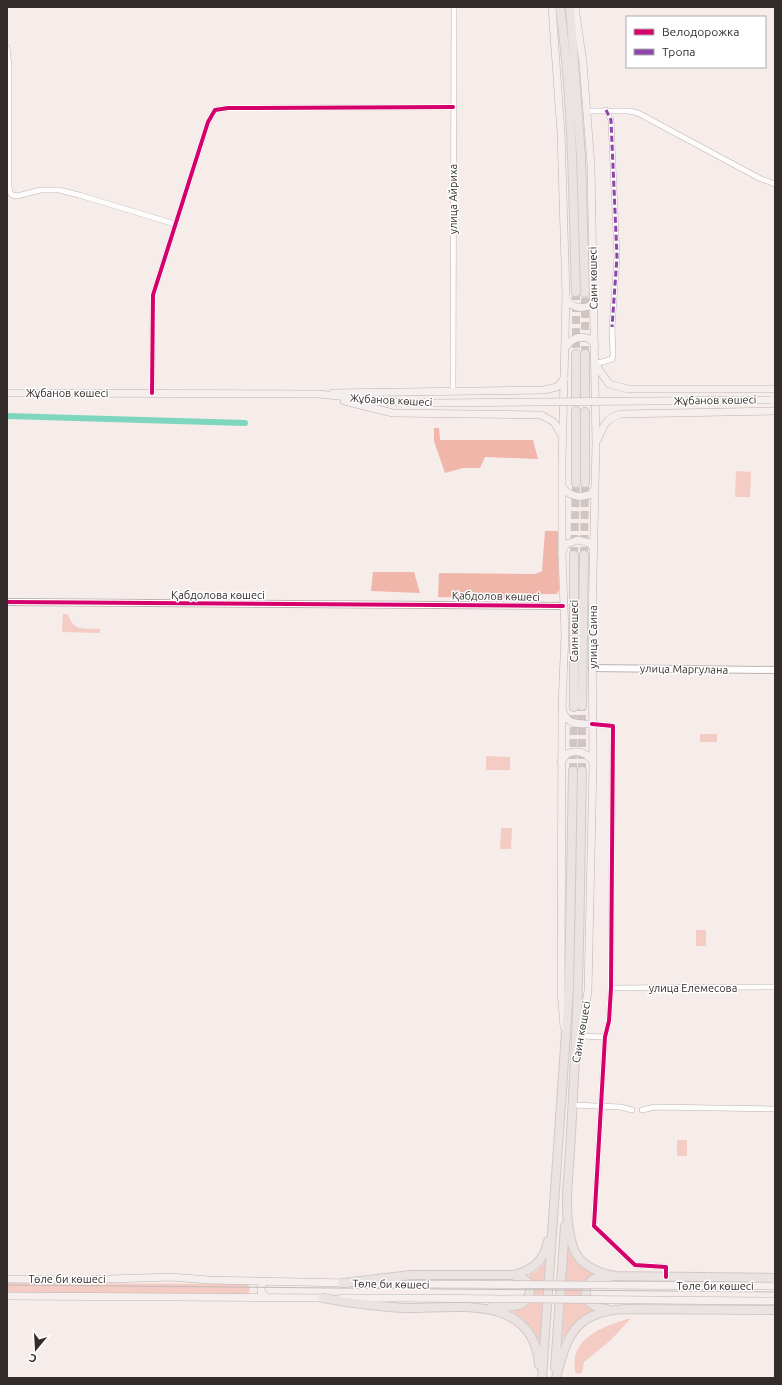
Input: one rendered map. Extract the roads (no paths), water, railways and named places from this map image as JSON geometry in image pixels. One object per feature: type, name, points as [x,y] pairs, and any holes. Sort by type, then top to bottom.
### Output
[{"type":"main road","points":[[552,7],[561,133],[566,295],[562,486],[569,494],[579,497],[590,494],[596,486]]},
{"type":"main road","name":"Саин көшесі","points":[[560,7],[570,112],[576,292]]},
{"type":"main road","name":"Саин көшесі","points":[[570,7],[580,149],[585,293]]},
{"type":"main road","name":"Саин көшесі","points":[[575,7],[588,111],[595,345],[596,486],[594,550]]},
{"type":"main road","points":[[566,295],[570,304],[578,308],[590,306],[594,301]]},
{"type":"main road","points":[[565,349],[572,339],[580,337],[590,339],[595,345]]},
{"type":"main road","points":[[576,396],[580,354],[585,397]]},
{"type":"main road","points":[[595,364],[609,384],[628,389],[775,389]]},
{"type":"main road","points":[[318,394],[550,390],[557,387],[564,378]]},
{"type":"main road","name":"Жұбанов көшесі","points":[[7,393],[318,394],[396,402],[438,403],[773,400]]},
{"type":"main road","points":[[318,394],[393,413],[540,416],[554,422],[562,438]]},
{"type":"main road","points":[[596,443],[603,426],[608,420],[621,414],[775,411]]},
{"type":"main road","points":[[576,412],[576,483]]},
{"type":"main road","points":[[585,412],[585,483]]},
{"type":"main road","name":"Саин көшесі","points":[[562,486],[563,606],[565,633],[561,762],[561,991],[565,1048]]},
{"type":"main road","points":[[562,554],[566,544],[578,540],[590,543],[594,550]]},
{"type":"main road","name":"улица Саина","points":[[592,724],[594,550]]},
{"type":"main road","name":"Саин көшесі","points":[[574,555],[578,707],[584,555]]},
{"type":"main road","points":[[562,708],[564,716],[570,721],[592,724]]},
{"type":"main road","name":"Саин көшесі","points":[[574,1068],[588,991],[593,764],[592,724]]},
{"type":"main road","points":[[561,762],[567,754],[578,752],[589,757],[593,764]]},
{"type":"main road","name":"Саин көшесі","points":[[541,1378],[569,990],[573,771]]},
{"type":"main road","name":"Саин көшесі","points":[[574,1068],[579,983],[582,771]]},
{"type":"main road","points":[[555,1378],[573,1105],[574,1068]]},
{"type":"main road","points":[[567,1197],[569,1233],[574,1249],[578,1256],[591,1269],[602,1274],[615,1276],[775,1278]]},
{"type":"main road","points":[[513,1276],[531,1270],[542,1258],[548,1244],[554,1212]]},
{"type":"main road","points":[[323,1298],[368,1306],[473,1307],[516,1306],[527,1300],[530,1295],[528,1282],[524,1279],[513,1276],[411,1276],[343,1283]]},
{"type":"main road","points":[[615,1276],[592,1280],[586,1290],[587,1301],[592,1306],[610,1310],[775,1310]]},
{"type":"main road","name":"Төле би көшесі","points":[[7,1279],[79,1280],[171,1277],[399,1284],[775,1286]]},
{"type":"main road","points":[[268,1298],[261,1292],[261,1287],[264,1282],[269,1281]]},
{"type":"main road","name":"Төле би көшесі","points":[[7,1296],[775,1301]]},
{"type":"main road","points":[[473,1307],[500,1311],[511,1316],[524,1326],[536,1346],[541,1378]]},
{"type":"main road","points":[[555,1378],[571,1334],[590,1317],[610,1310]]},
{"type":"street","name":"улица Айриха","points":[[454,7],[454,391]]},
{"type":"street","points":[[7,48],[9,66],[9,186],[12,195],[17,196],[42,190],[58,190],[175,224]]},
{"type":"street","points":[[152,393],[153,295],[208,122],[215,110],[228,108],[453,107]]},
{"type":"street","points":[[588,111],[606,110],[638,113],[760,178],[775,184]]},
{"type":"street","points":[[595,364],[612,359],[613,356],[612,327],[617,257],[611,120],[606,110]]},
{"type":"street","name":"Қабдолова көшесі","points":[[7,602],[430,605]]},
{"type":"street","name":"Қабдолов көшесі","points":[[430,605],[563,606]]},
{"type":"street","name":"улица Маргулана","points":[[592,668],[775,670]]},
{"type":"street","points":[[592,724],[613,726],[611,988],[609,1021],[605,1037],[594,1226],[635,1265],[666,1267],[666,1277]]},
{"type":"street","name":"улица Елемесова","points":[[611,988],[775,988]]},
{"type":"street","points":[[580,1036],[605,1037]]},
{"type":"street","points":[[573,1105],[621,1107],[632,1110]]},
{"type":"street","points":[[642,1110],[655,1107],[775,1109]]},
{"type":"waterway","points":[[7,416],[245,423]]},
{"type":"tunnel","points":[[576,292],[576,354]]},
{"type":"tunnel","points":[[585,293],[585,354]]},
{"type":"tunnel","points":[[574,555],[576,483]]},
{"type":"tunnel","points":[[584,555],[585,483]]},
{"type":"tunnel","points":[[582,706],[582,771]]},
{"type":"tunnel","points":[[573,771],[574,707]]},
{"type":"tram line","points":[[7,1285],[775,1292]]}]
